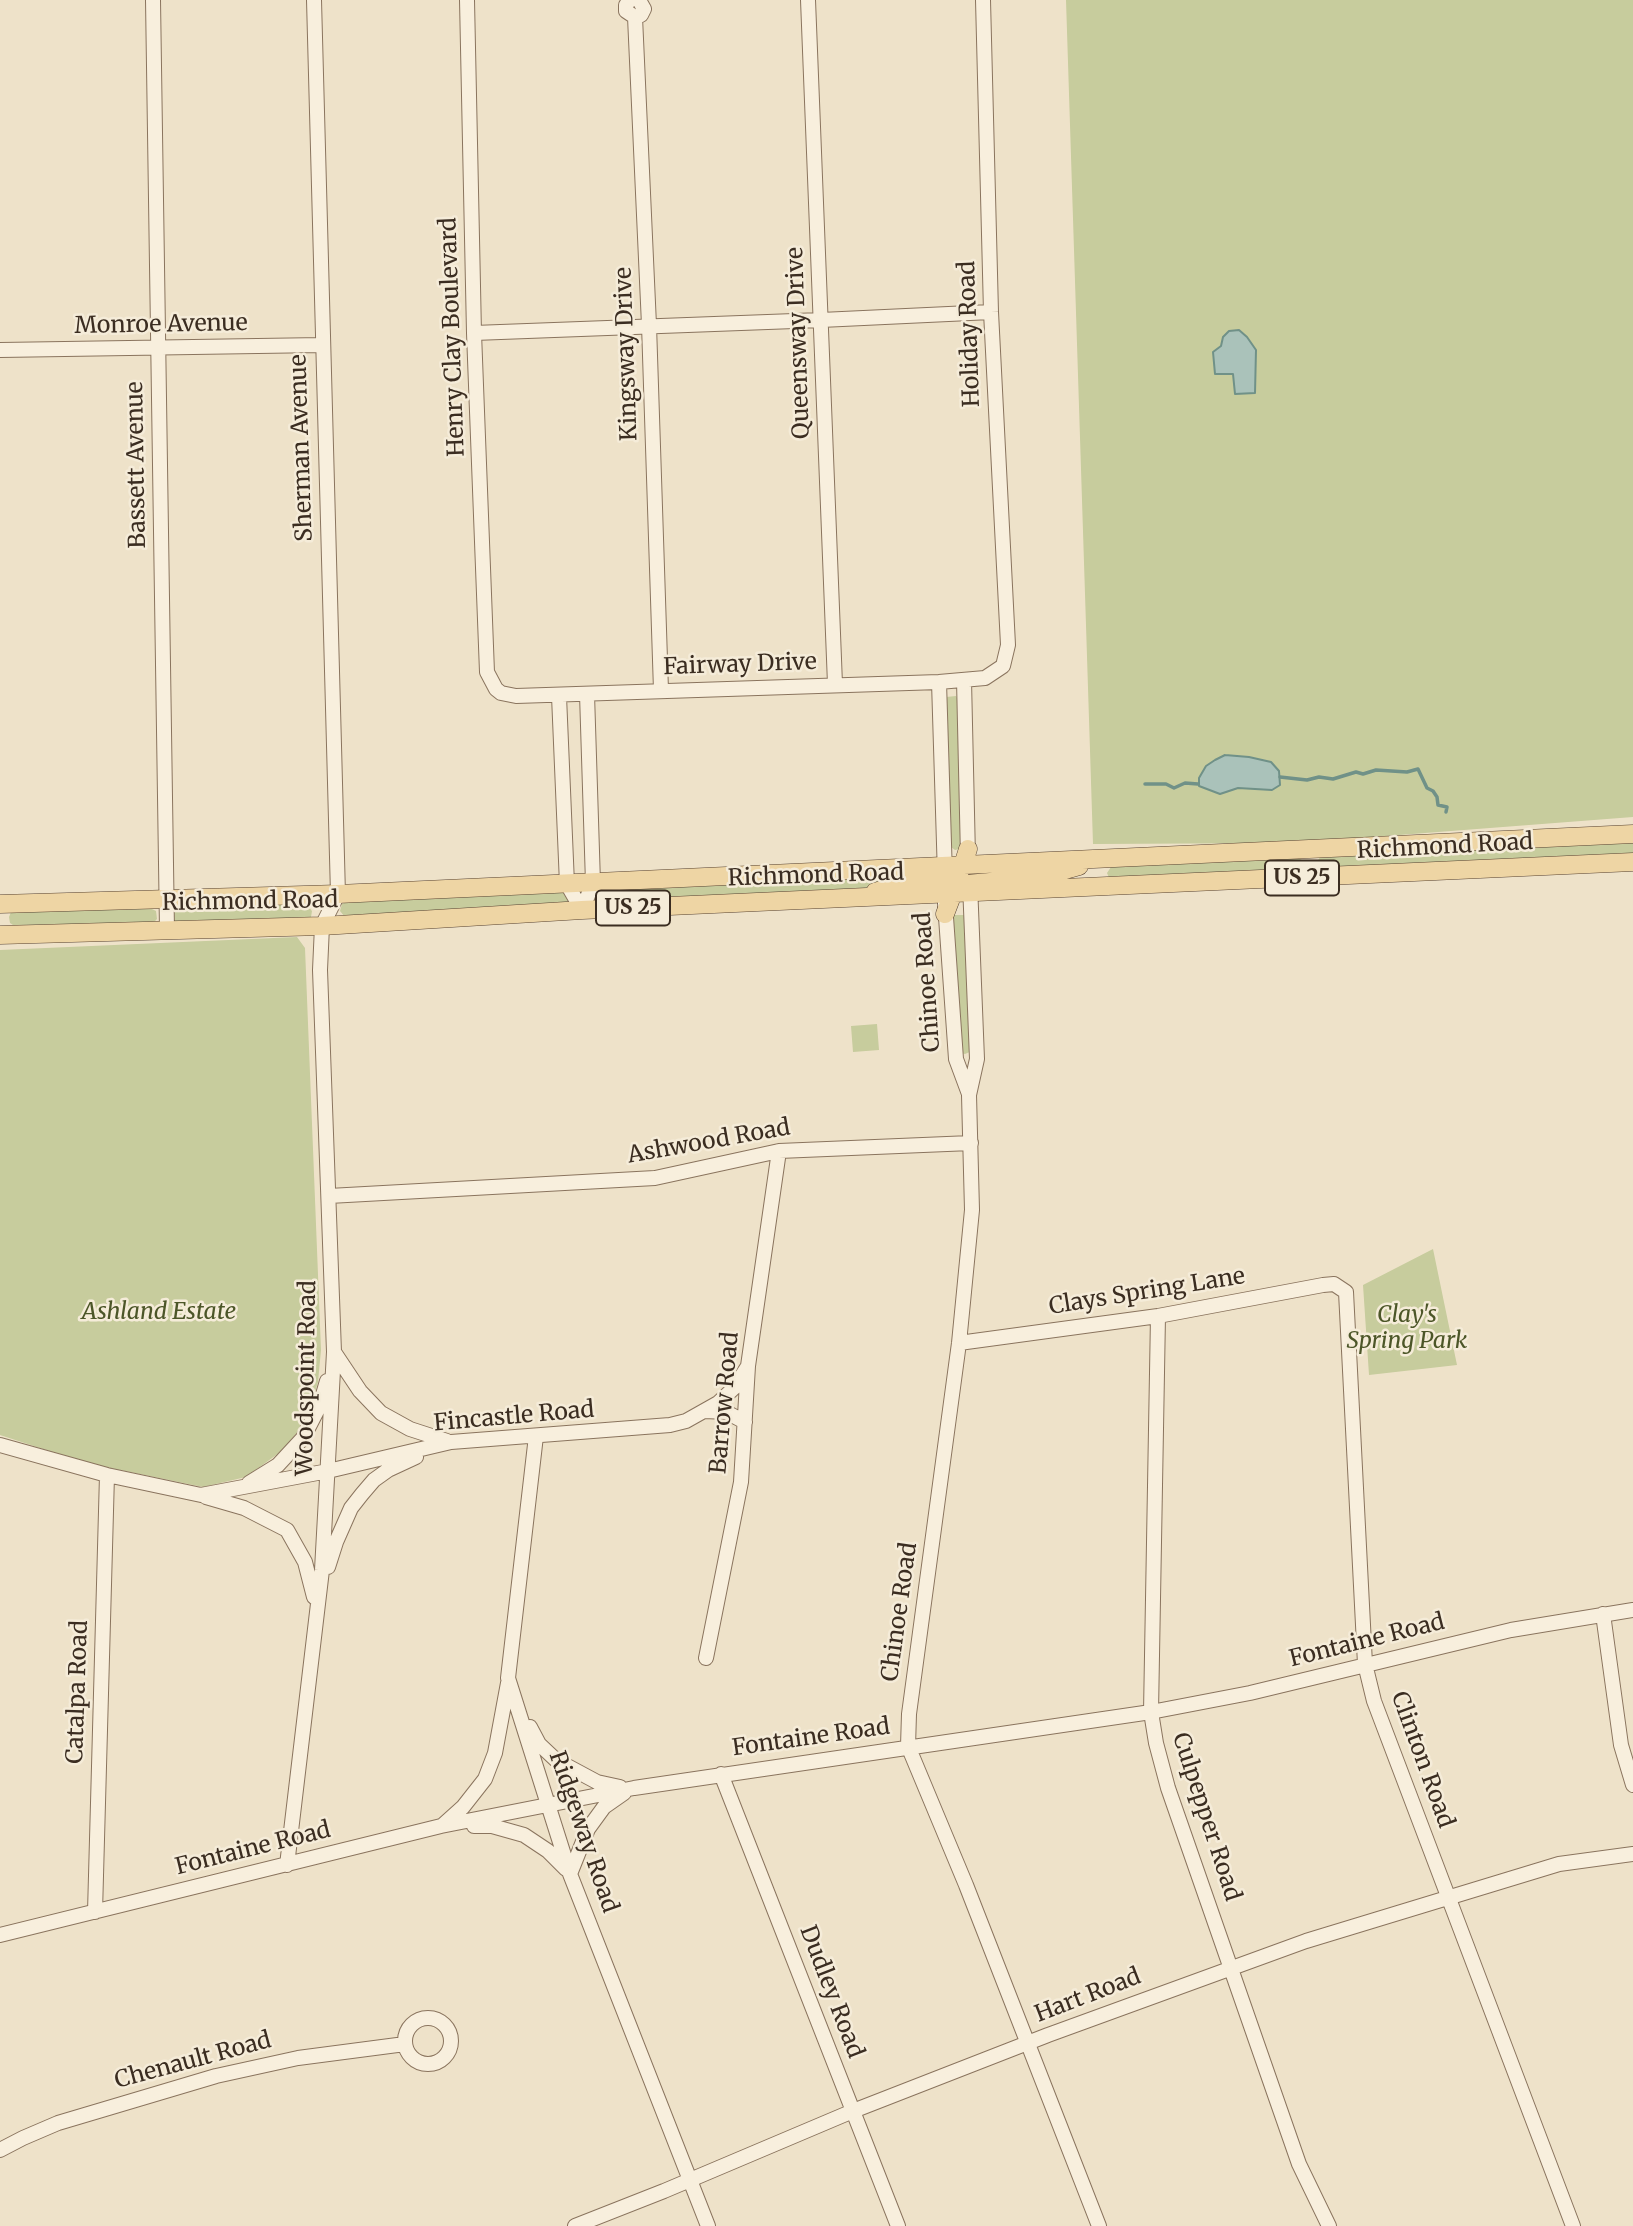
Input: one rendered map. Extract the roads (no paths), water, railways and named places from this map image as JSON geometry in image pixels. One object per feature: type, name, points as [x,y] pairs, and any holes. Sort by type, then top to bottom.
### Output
[{"type":"main road","name":"Richmond Road","points":[[967,859],[1099,859],[1633,834]]},
{"type":"main road","points":[[967,859],[952,876],[946,889],[970,888],[1052,875],[1099,859]]},
{"type":"main road","name":"Richmond Road","points":[[970,888],[1633,862]]},
{"type":"main road","name":"Richmond Road","points":[[0,935],[322,926],[582,910],[845,900],[910,882],[946,889]]},
{"type":"main road","name":"Richmond Road","points":[[0,904],[593,883],[946,889]]},
{"type":"street","name":"Bassett Avenue","points":[[153,0],[167,929]]},
{"type":"street","name":"Sherman Avenue","points":[[314,0],[338,894]]},
{"type":"street","name":"Henry Clay Boulevard","points":[[467,0],[474,333],[486,672]]},
{"type":"street","name":"Kingsway Drive","points":[[630,0],[626,11],[635,17],[641,15],[644,9],[639,0]]},
{"type":"street","name":"Queensway Drive","points":[[808,0],[835,684]]},
{"type":"street","name":"Holiday Road","points":[[983,0],[991,312],[1008,645],[1003,665]]},
{"type":"street","name":"Kingsway Drive","points":[[635,17],[649,325],[660,690]]},
{"type":"street","points":[[474,333],[991,312]]},
{"type":"street","name":"Monroe Avenue","points":[[0,351],[322,345]]},
{"type":"street","name":"Fairway Drive","points":[[486,672],[492,685],[501,693],[516,696],[559,696],[660,690],[939,682],[985,678],[1003,665]]},
{"type":"street","points":[[964,680],[967,859]]},
{"type":"street","points":[[939,682],[946,889]]},
{"type":"street","points":[[582,910],[593,883],[587,694]]},
{"type":"street","points":[[559,696],[567,884],[582,910]]},
{"type":"street","name":"Chinoe Road","points":[[967,859],[977,1059],[969,1095],[972,1210],[959,1343],[909,1714],[908,1746],[1099,2226]]},
{"type":"street","name":"Chinoe Road","points":[[946,889],[956,1059],[969,1095]]},
{"type":"street","name":"Woodspoint Road","points":[[287,1865],[322,1570],[328,1471],[334,1352],[320,970],[322,926],[338,894]]},
{"type":"street","name":"Ashwood Road","points":[[329,1196],[655,1178],[779,1150],[971,1143]]},
{"type":"street","name":"Barrow Road","points":[[706,1658],[741,1482],[748,1366],[779,1150]]},
{"type":"street","name":"Clays Spring Lane","points":[[959,1343],[1158,1316],[1323,1285],[1334,1284],[1340,1287]]},
{"type":"street","name":"Clinton Road","points":[[1340,1287],[1346,1292],[1365,1664],[1374,1701],[1573,2226]]},
{"type":"street","name":"Culpepper Road","points":[[1158,1316],[1151,1712],[1159,1760],[1299,2164],[1329,2226]]},
{"type":"street","points":[[334,1352],[360,1391],[381,1413],[410,1429],[451,1442]]},
{"type":"street","points":[[233,1490],[278,1465],[303,1438],[320,1405],[334,1352]]},
{"type":"street","name":"Fincastle Road","points":[[0,1445],[107,1475],[201,1495],[328,1471],[451,1442],[655,1428],[686,1420],[718,1403],[734,1388],[748,1366]]},
{"type":"street","points":[[704,1412],[726,1412],[745,1422]]},
{"type":"street","name":"Ridgeway Road","points":[[536,1436],[508,1678],[570,1874],[708,2226]]},
{"type":"street","points":[[316,1609],[336,1542],[351,1508],[362,1494],[374,1480],[388,1470],[451,1442]]},
{"type":"street","name":"Catalpa Road","points":[[95,1912],[107,1475]]},
{"type":"street","points":[[201,1495],[244,1508],[272,1521],[290,1534],[312,1584],[316,1609]]},
{"type":"street","name":"Fontaine Road","points":[[0,1936],[441,1826],[634,1788],[721,1774],[1151,1712],[1250,1693],[1511,1630],[1633,1610]]},
{"type":"street","points":[[1603,1614],[1621,1745],[1633,1785]]},
{"type":"street","points":[[508,1678],[534,1736],[556,1760],[597,1782],[634,1788]]},
{"type":"street","points":[[441,1826],[463,1807],[485,1779],[495,1753],[508,1678]]},
{"type":"street","name":"Dudley Road","points":[[721,1774],[898,2226]]},
{"type":"street","points":[[441,1826],[492,1826],[524,1835],[548,1851],[570,1874],[581,1842],[595,1818],[613,1798],[634,1788]]},
{"type":"street","name":"Hart Road","points":[[575,2226],[853,2111],[1120,2007],[1306,1941],[1559,1864],[1633,1853]]},
{"type":"street","name":"Chenault Road","points":[[0,2150],[58,2123],[216,2076],[298,2058],[405,2044]]},
{"type":"water","points":[[1239,330],[1256,350],[1255,393],[1235,394],[1233,374],[1215,374],[1213,352],[1221,346],[1223,337],[1229,331]]},
{"type":"water","points":[[1225,755],[1271,762],[1279,771],[1280,785],[1272,790],[1238,788],[1220,794],[1199,786],[1199,778],[1206,766]]},
{"type":"waterway","points":[[1280,777],[1333,779],[1356,772],[1407,772],[1418,769],[1427,788],[1437,797],[1438,805],[1447,807],[1446,812]]},
{"type":"waterway","points":[[1145,784],[1166,784],[1174,788],[1185,783],[1198,784]]},
{"type":"park label","name":"Ashland Estate","points":[[159,1312]]},
{"type":"park label","name":"Clay's Spring Park","points":[[1407,1328]]}]
